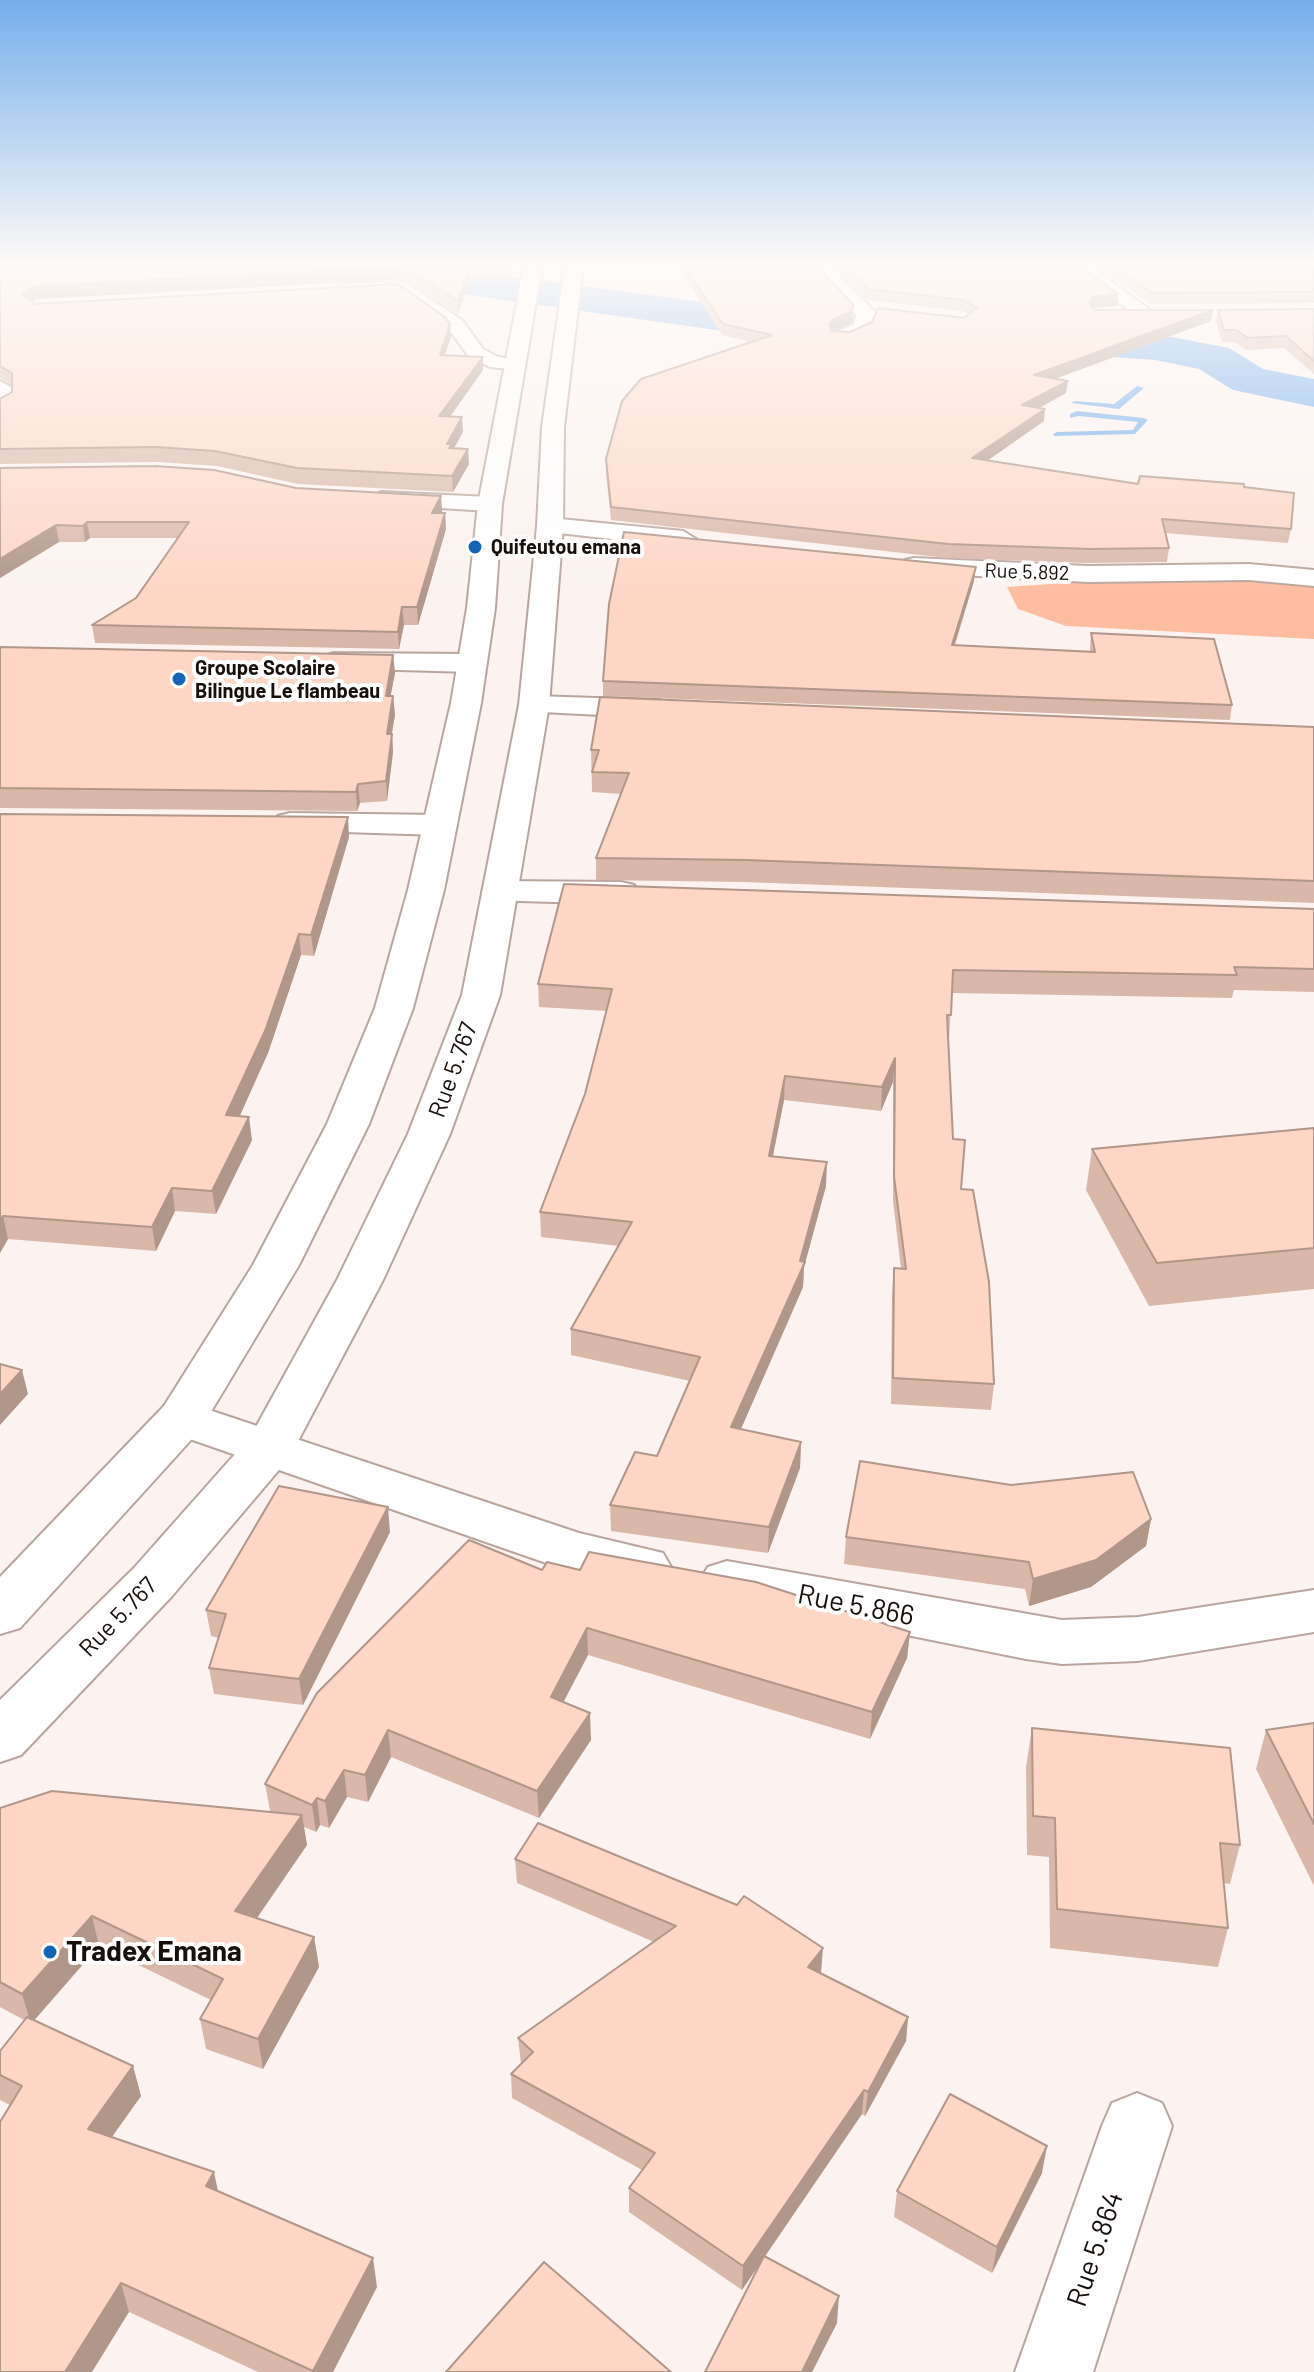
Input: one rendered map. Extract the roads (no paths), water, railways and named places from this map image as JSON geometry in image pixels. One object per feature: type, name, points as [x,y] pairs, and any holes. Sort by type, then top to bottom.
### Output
[{"type":"main road","points":[[0,1613],[182,1418],[276,1265],[348,1124],[394,1008],[440,825],[481,608],[490,504],[512,377]]},
{"type":"main road","name":"Rue 5.767","points":[[0,1738],[153,1582],[271,1446],[360,1280],[429,1134],[481,995],[534,705],[550,526],[553,427],[560,377]]},
{"type":"main road","points":[[0,387],[0,406]]},
{"type":"main road","points":[[360,498],[490,504]]},
{"type":"main road","points":[[550,526],[712,543]]},
{"type":"main road","name":"Rue 5.892","points":[[886,564],[1003,572],[1204,571],[1314,578]]},
{"type":"main road","points":[[302,662],[472,663]]},
{"type":"main road","points":[[534,705],[690,711]]},
{"type":"main road","points":[[262,822],[440,825]]},
{"type":"main road","points":[[500,892],[658,893]]},
{"type":"main road","name":"Rue 5.866","points":[[182,1418],[574,1552],[622,1564],[684,1572],[1026,1638],[1088,1642],[1138,1639],[1314,1611]]},
{"type":"main road","name":"Rue 5.864","points":[[1054,2372],[1137,2126]]},
{"type":"waterway","points":[[1244,377],[1314,393]]},
{"type":"waterway","points":[[1075,403],[1116,407],[1140,388]]},
{"type":"waterway","points":[[1057,434],[1135,432],[1144,420],[1077,413],[1073,416]]},
{"type":"place","name":"Quifeutou emana","points":[[475,547]]},
{"type":"place","name":"Groupe Scolaire Bilingue Le flambeau","points":[[179,679]]},
{"type":"place","name":"Tradex Emana","points":[[50,1952]]}]
